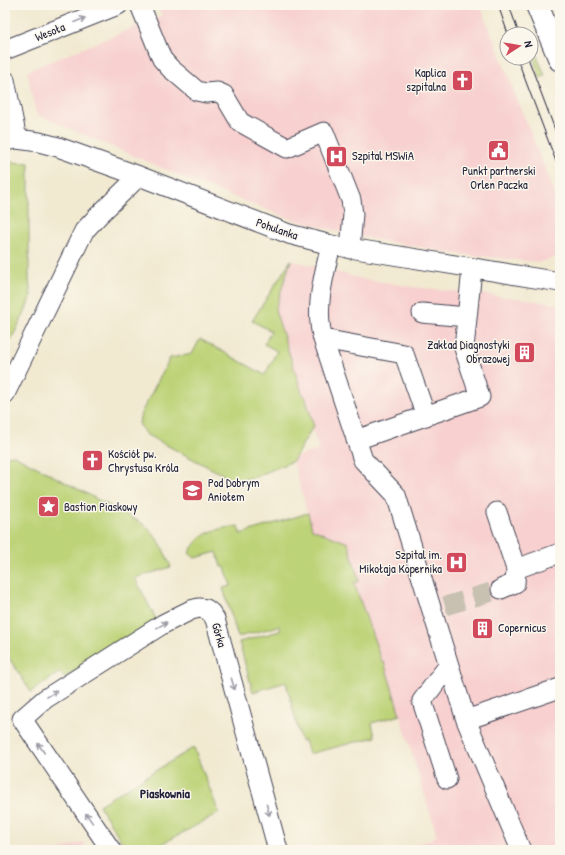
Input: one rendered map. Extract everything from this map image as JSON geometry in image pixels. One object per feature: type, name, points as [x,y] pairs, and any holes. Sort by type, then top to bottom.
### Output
[{"type":"main road","points":[[537,5],[560,60]]},
{"type":"street","name":"Wesoła","points":[[5,50],[118,5]]},
{"type":"street","points":[[140,5],[162,59],[170,68],[197,91],[206,93],[218,92],[224,95],[240,122],[286,148],[324,132],[351,200],[353,214],[350,249]]},
{"type":"street","points":[[5,80],[11,140]]},
{"type":"street","name":"Pohulanka","points":[[11,140],[39,142],[58,147],[139,176],[289,234],[331,245],[472,269],[560,282]]},
{"type":"street","points":[[5,394],[84,232],[98,216],[139,176]]},
{"type":"street","points":[[331,245],[322,286],[320,331],[363,460],[396,494],[439,608],[448,666],[466,720],[521,850]]},
{"type":"street","points":[[356,440],[480,397],[464,348],[472,269]]},
{"type":"street","points":[[422,313],[467,317]]},
{"type":"street","points":[[323,339],[404,354],[426,416]]},
{"type":"street","points":[[497,512],[516,569],[515,583],[501,589]]},
{"type":"street","points":[[516,569],[560,553]]},
{"type":"street","name":"Górka","points":[[111,850],[22,719],[45,699],[160,626],[191,610],[199,608],[206,609],[211,612],[215,619],[278,850]]},
{"type":"street","points":[[447,779],[422,702],[448,666]]},
{"type":"street","points":[[466,720],[560,688]]},
{"type":"shaded area","name":"Szpital MSWiA","points":[[480,5],[499,53],[499,66],[504,66],[560,207],[560,256],[539,262],[457,254],[352,235],[291,219],[195,182],[36,114],[27,71],[162,16],[158,6]]},
{"type":"shaded area","name":"Szpital im. Mikołaja Kopernika","points":[[291,260],[363,279],[412,287],[526,299],[560,305],[560,850],[403,850],[403,848],[433,839],[433,837],[437,836],[384,662],[382,662],[354,582],[359,581],[312,529],[293,461],[295,457],[319,450],[275,310]]},
{"type":"shaded area","points":[[83,842],[87,850],[60,850]]},
{"type":"green space","points":[[539,61],[545,76],[540,78],[536,66],[539,66]]},
{"type":"green space","points":[[5,162],[29,163],[29,280],[31,295],[25,312],[5,352]]},
{"type":"green space","points":[[291,260],[275,310],[303,396],[305,396],[314,427],[293,461],[255,477],[235,481],[145,434],[139,423],[141,413],[170,358],[192,354],[200,339],[265,375],[277,351],[264,344],[271,331],[252,321]]},
{"type":"green space","points":[[14,455],[140,522],[151,531],[159,542],[171,567],[135,578],[157,621],[64,678],[60,672],[31,692],[5,652],[5,456]]},
{"type":"green space","points":[[308,513],[312,529],[348,543],[359,581],[354,583],[382,662],[384,662],[400,715],[372,723],[375,737],[309,754],[305,740],[301,741],[286,682],[253,692],[239,642],[280,631],[280,627],[279,626],[238,637],[223,588],[231,586],[225,567],[221,567],[217,552],[195,558],[189,553],[194,545],[204,535],[210,532],[239,526],[240,534]]},
{"type":"green space","points":[[193,748],[219,813],[151,850],[127,850],[99,805]]},
{"type":"tunnel","points":[[445,606],[501,589]]},
{"type":"tram line","points":[[498,5],[505,26]]},
{"type":"tram line","points":[[509,5],[516,26]]},
{"type":"tram line","points":[[520,66],[560,172]]},
{"type":"tram line","points":[[531,66],[560,143]]},
{"type":"place","name":"Kaplica szpitalna","points":[[462,80]]},
{"type":"place","name":"Punkt partnerski Orlen Paczka","points":[[499,150]]},
{"type":"place","name":"Szpital MSWiA","points":[[337,156]]},
{"type":"place","name":"Zakład Diagnostyki Obrazowej","points":[[525,352]]},
{"type":"place","name":"Kościół pw. Chrystusa Króla","points":[[92,461]]},
{"type":"place","name":"Pod Dobrym Aniołem","points":[[193,490]]},
{"type":"place","name":"Bastion Piaskowy","points":[[49,507]]},
{"type":"place","name":"Szpital im. Mikołaja Kopernika","points":[[457,562]]},
{"type":"place","name":"Copernicus","points":[[482,628]]},
{"type":"district","name":"Piaskownia","points":[[165,793]]}]
